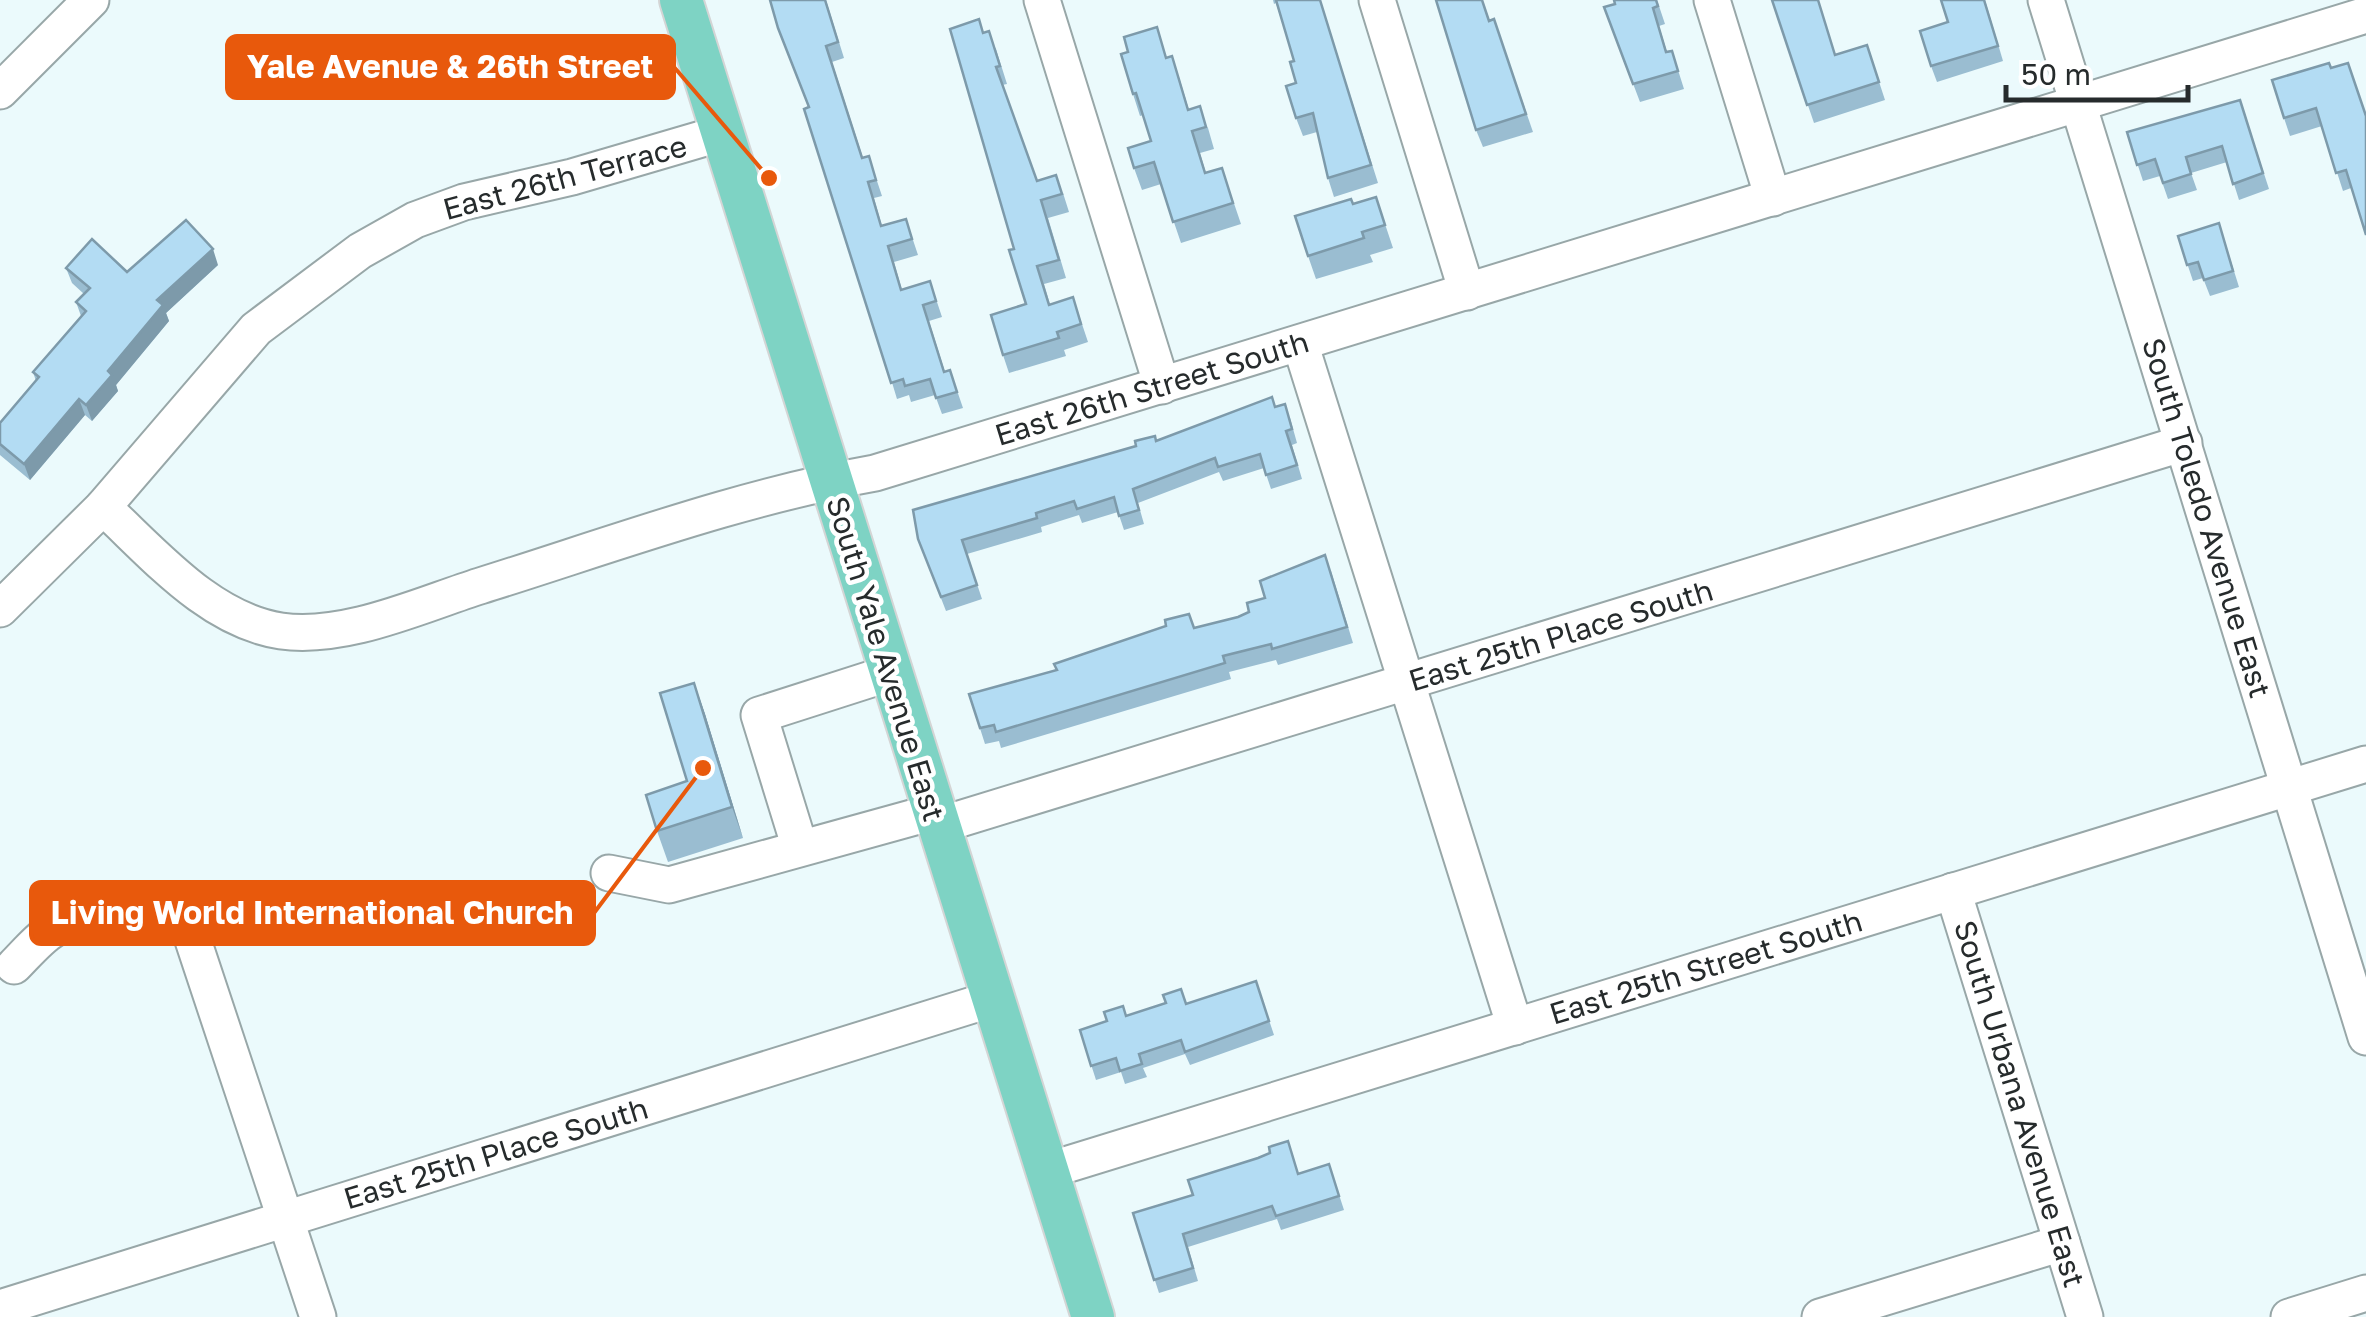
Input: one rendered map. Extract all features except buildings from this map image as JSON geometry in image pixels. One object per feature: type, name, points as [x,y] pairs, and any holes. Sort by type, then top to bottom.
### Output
[{"type":"main road","name":"South Yale Avenue East","points":[[681,0],[1092,1317]]},
{"type":"street","points":[[0,91],[91,0]]},
{"type":"street","points":[[1042,0],[1162,386]]},
{"type":"street","points":[[1377,0],[1467,292]]},
{"type":"street","points":[[1712,0],[1773,198]]},
{"type":"street","name":"South Toledo Avenue East","points":[[2046,0],[2366,1037]]},
{"type":"street","name":"East 26th Street South","points":[[103,507],[214,604],[248,622],[283,631],[372,620],[784,490],[874,474],[2366,15]]},
{"type":"street","name":"East 26th Terrace","points":[[103,507],[256,329],[360,250],[416,220],[464,202],[572,177],[722,133]]},
{"type":"street","points":[[1300,343],[1514,1027]]},
{"type":"street","name":"East 25th Place South","points":[[609,873],[670,885],[800,848],[936,819],[1407,684],[2184,443]]},
{"type":"street","points":[[0,609],[103,507]]},
{"type":"street","points":[[800,848],[759,715],[890,672]]},
{"type":"street","name":"East 25th Street South","points":[[1046,1170],[2366,764]]},
{"type":"street","name":"South Urbana Avenue East","points":[[1952,891],[2085,1317]]},
{"type":"street","points":[[14,966],[53,929],[153,898],[171,898],[188,914],[318,1317]]},
{"type":"street","name":"East 25th Place South","points":[[0,1308],[992,999]]},
{"type":"street","points":[[1820,1317],[2062,1243]]},
{"type":"street","points":[[2289,1317],[2366,1293]]},
{"type":"place","name":"Yale Avenue & 26th Street","points":[[769,178]]},
{"type":"place","name":"Living World International Church","points":[[703,768]]}]
